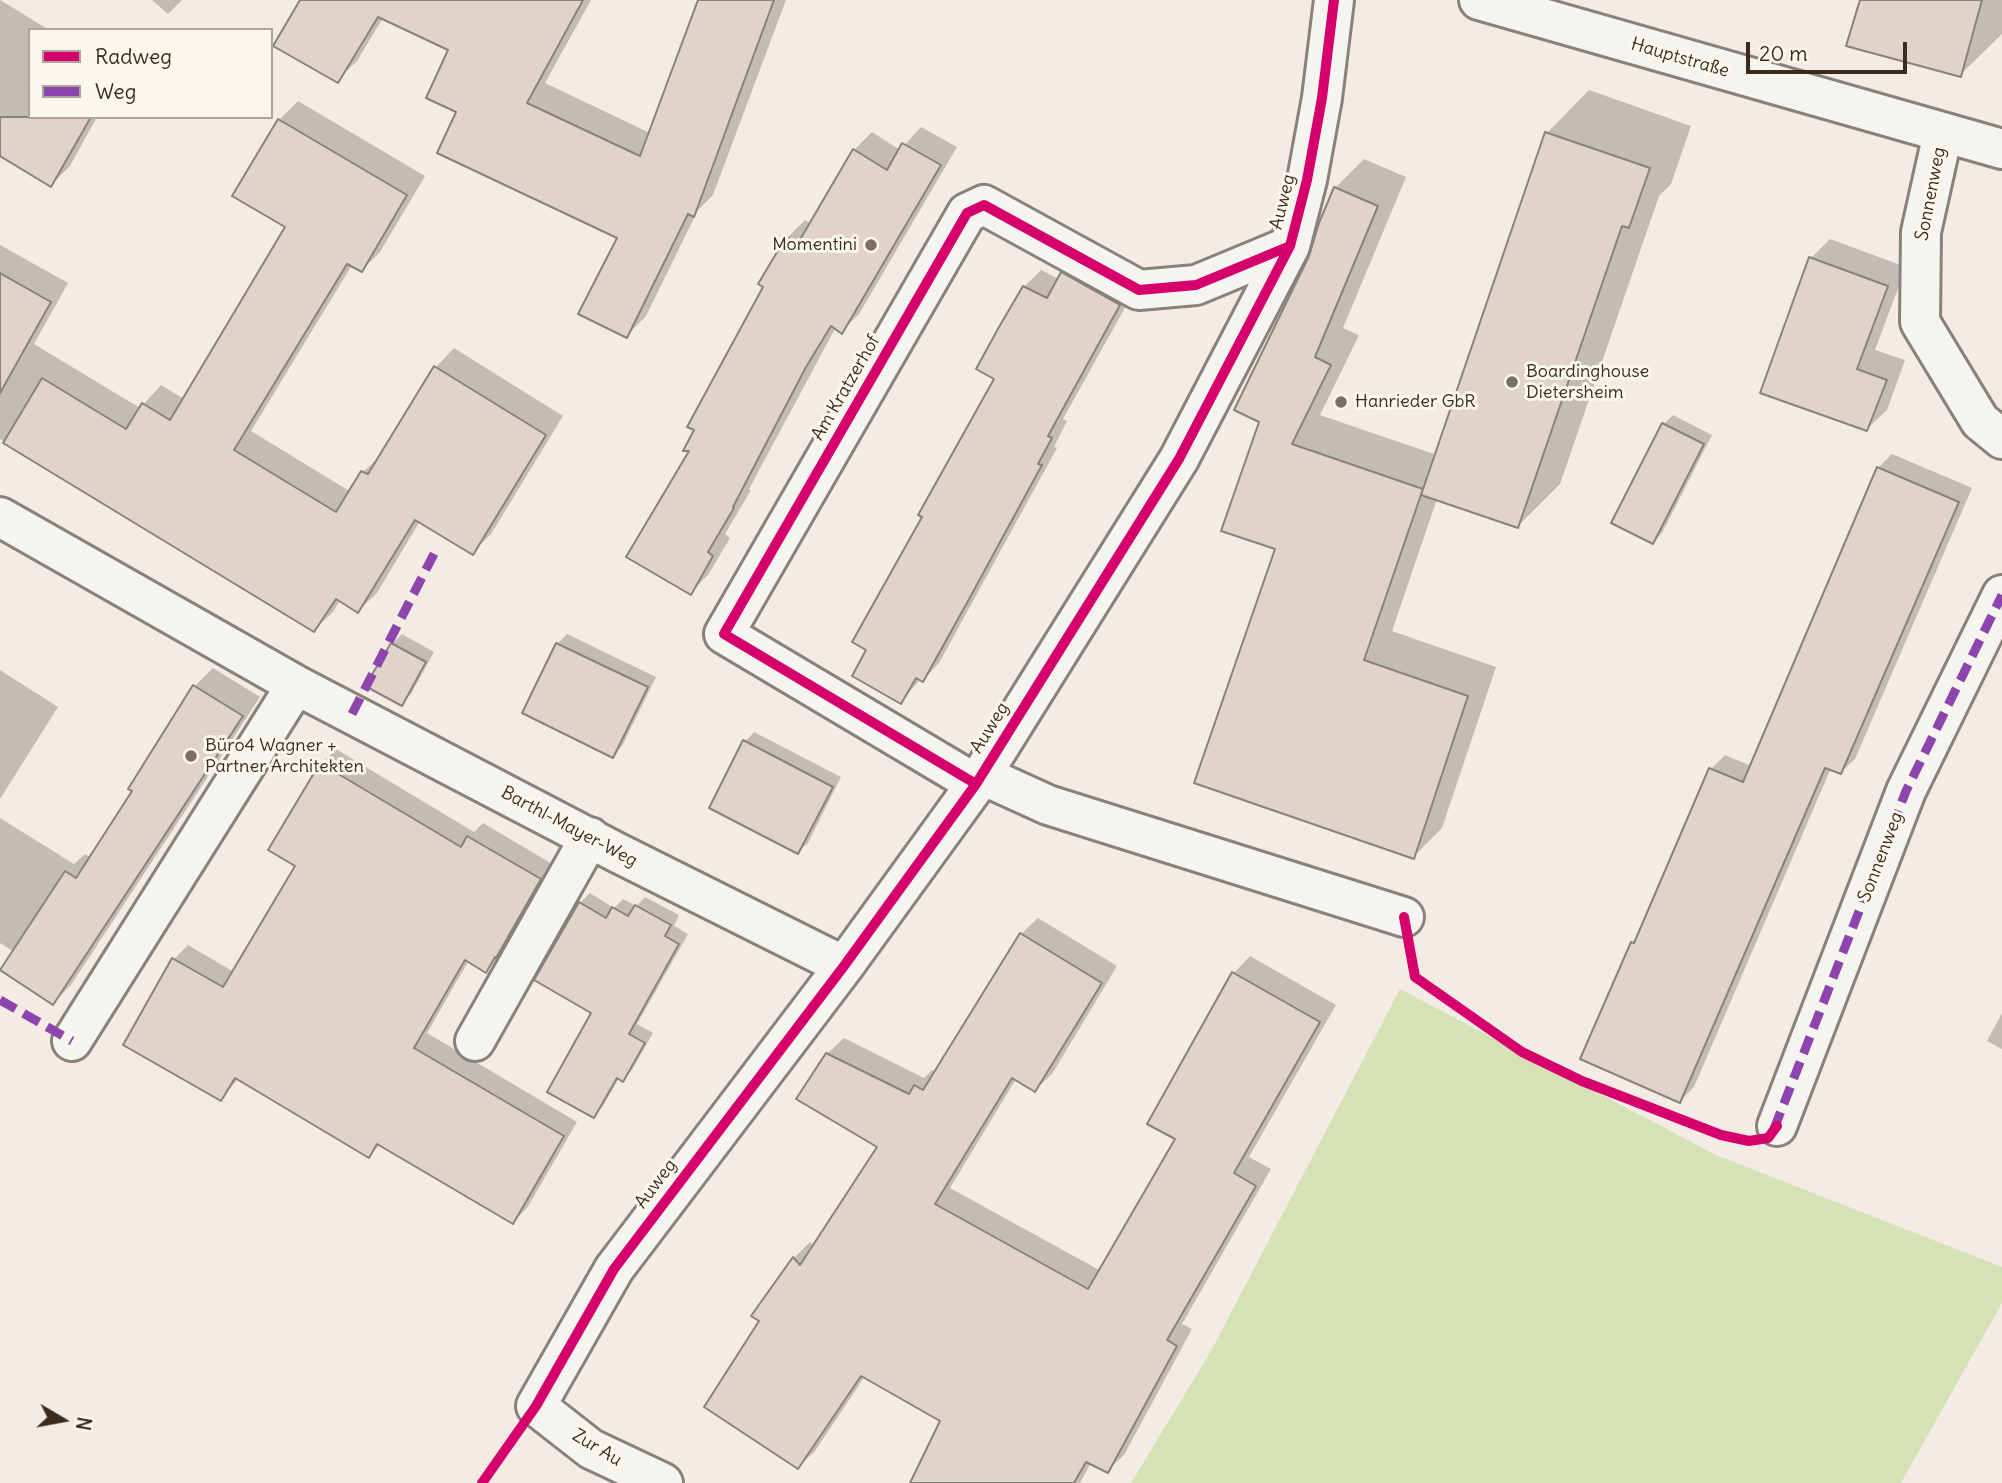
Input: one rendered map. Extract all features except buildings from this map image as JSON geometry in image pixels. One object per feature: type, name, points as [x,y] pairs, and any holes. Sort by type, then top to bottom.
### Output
[{"type":"street","name":"Auweg","points":[[536,1406],[614,1269],[844,966],[979,779],[1179,459],[1290,246],[1307,180],[1322,98],[1334,0]]},
{"type":"street","name":"Hauptstraße","points":[[1479,0],[2002,149]]},
{"type":"street","name":"Sonnenweg","points":[[1943,133],[1921,232],[1920,322],[1980,421],[2002,439]]},
{"type":"street","name":"Am Kratzerhof","points":[[979,779],[724,634],[967,213],[984,205],[1139,290],[1196,285],[1290,246]]},
{"type":"street","name":"Barthl-Mayer-Weg","points":[[0,517],[296,685],[844,966]]},
{"type":"street","name":"Sonnenweg","points":[[1777,1126],[1906,791],[2002,596]]},
{"type":"street","points":[[72,1041],[296,685]]},
{"type":"street","name":"Auweg","points":[[979,779],[1048,804],[1404,917]]},
{"type":"street","points":[[475,1041],[590,837]]},
{"type":"street","name":"Zur Au","points":[[536,1406],[591,1449],[663,1483]]},
{"type":"green space","points":[[1400,989],[1716,1155],[2002,1267],[2002,1303],[1901,1483],[1131,1483],[1211,1351]]},
{"type":"marked path","points":[[352,714],[436,550]]},
{"type":"marked path","points":[[1774,1129],[1906,791],[2002,595]]},
{"type":"marked path","points":[[0,1000],[72,1041]]},
{"type":"cycle path","points":[[482,1483],[536,1406],[614,1269],[844,966],[976,784],[1179,459],[1290,246],[1307,180],[1322,98],[1334,0]]},
{"type":"cycle path","points":[[976,784],[724,634],[967,213],[984,205],[1139,290],[1196,285],[1290,246]]},
{"type":"cycle path","points":[[1404,917],[1415,977],[1522,1052],[1582,1081],[1721,1135],[1749,1141],[1768,1138],[1777,1126]]},
{"type":"place","name":"Momentini","points":[[871,245]]},
{"type":"place","name":"Boardinghouse Dietersheim","points":[[1512,382]]},
{"type":"place","name":"Hanrieder GbR","points":[[1341,402]]},
{"type":"place","name":"Büro4 Wagner + Partner Architekten","points":[[191,756]]}]
